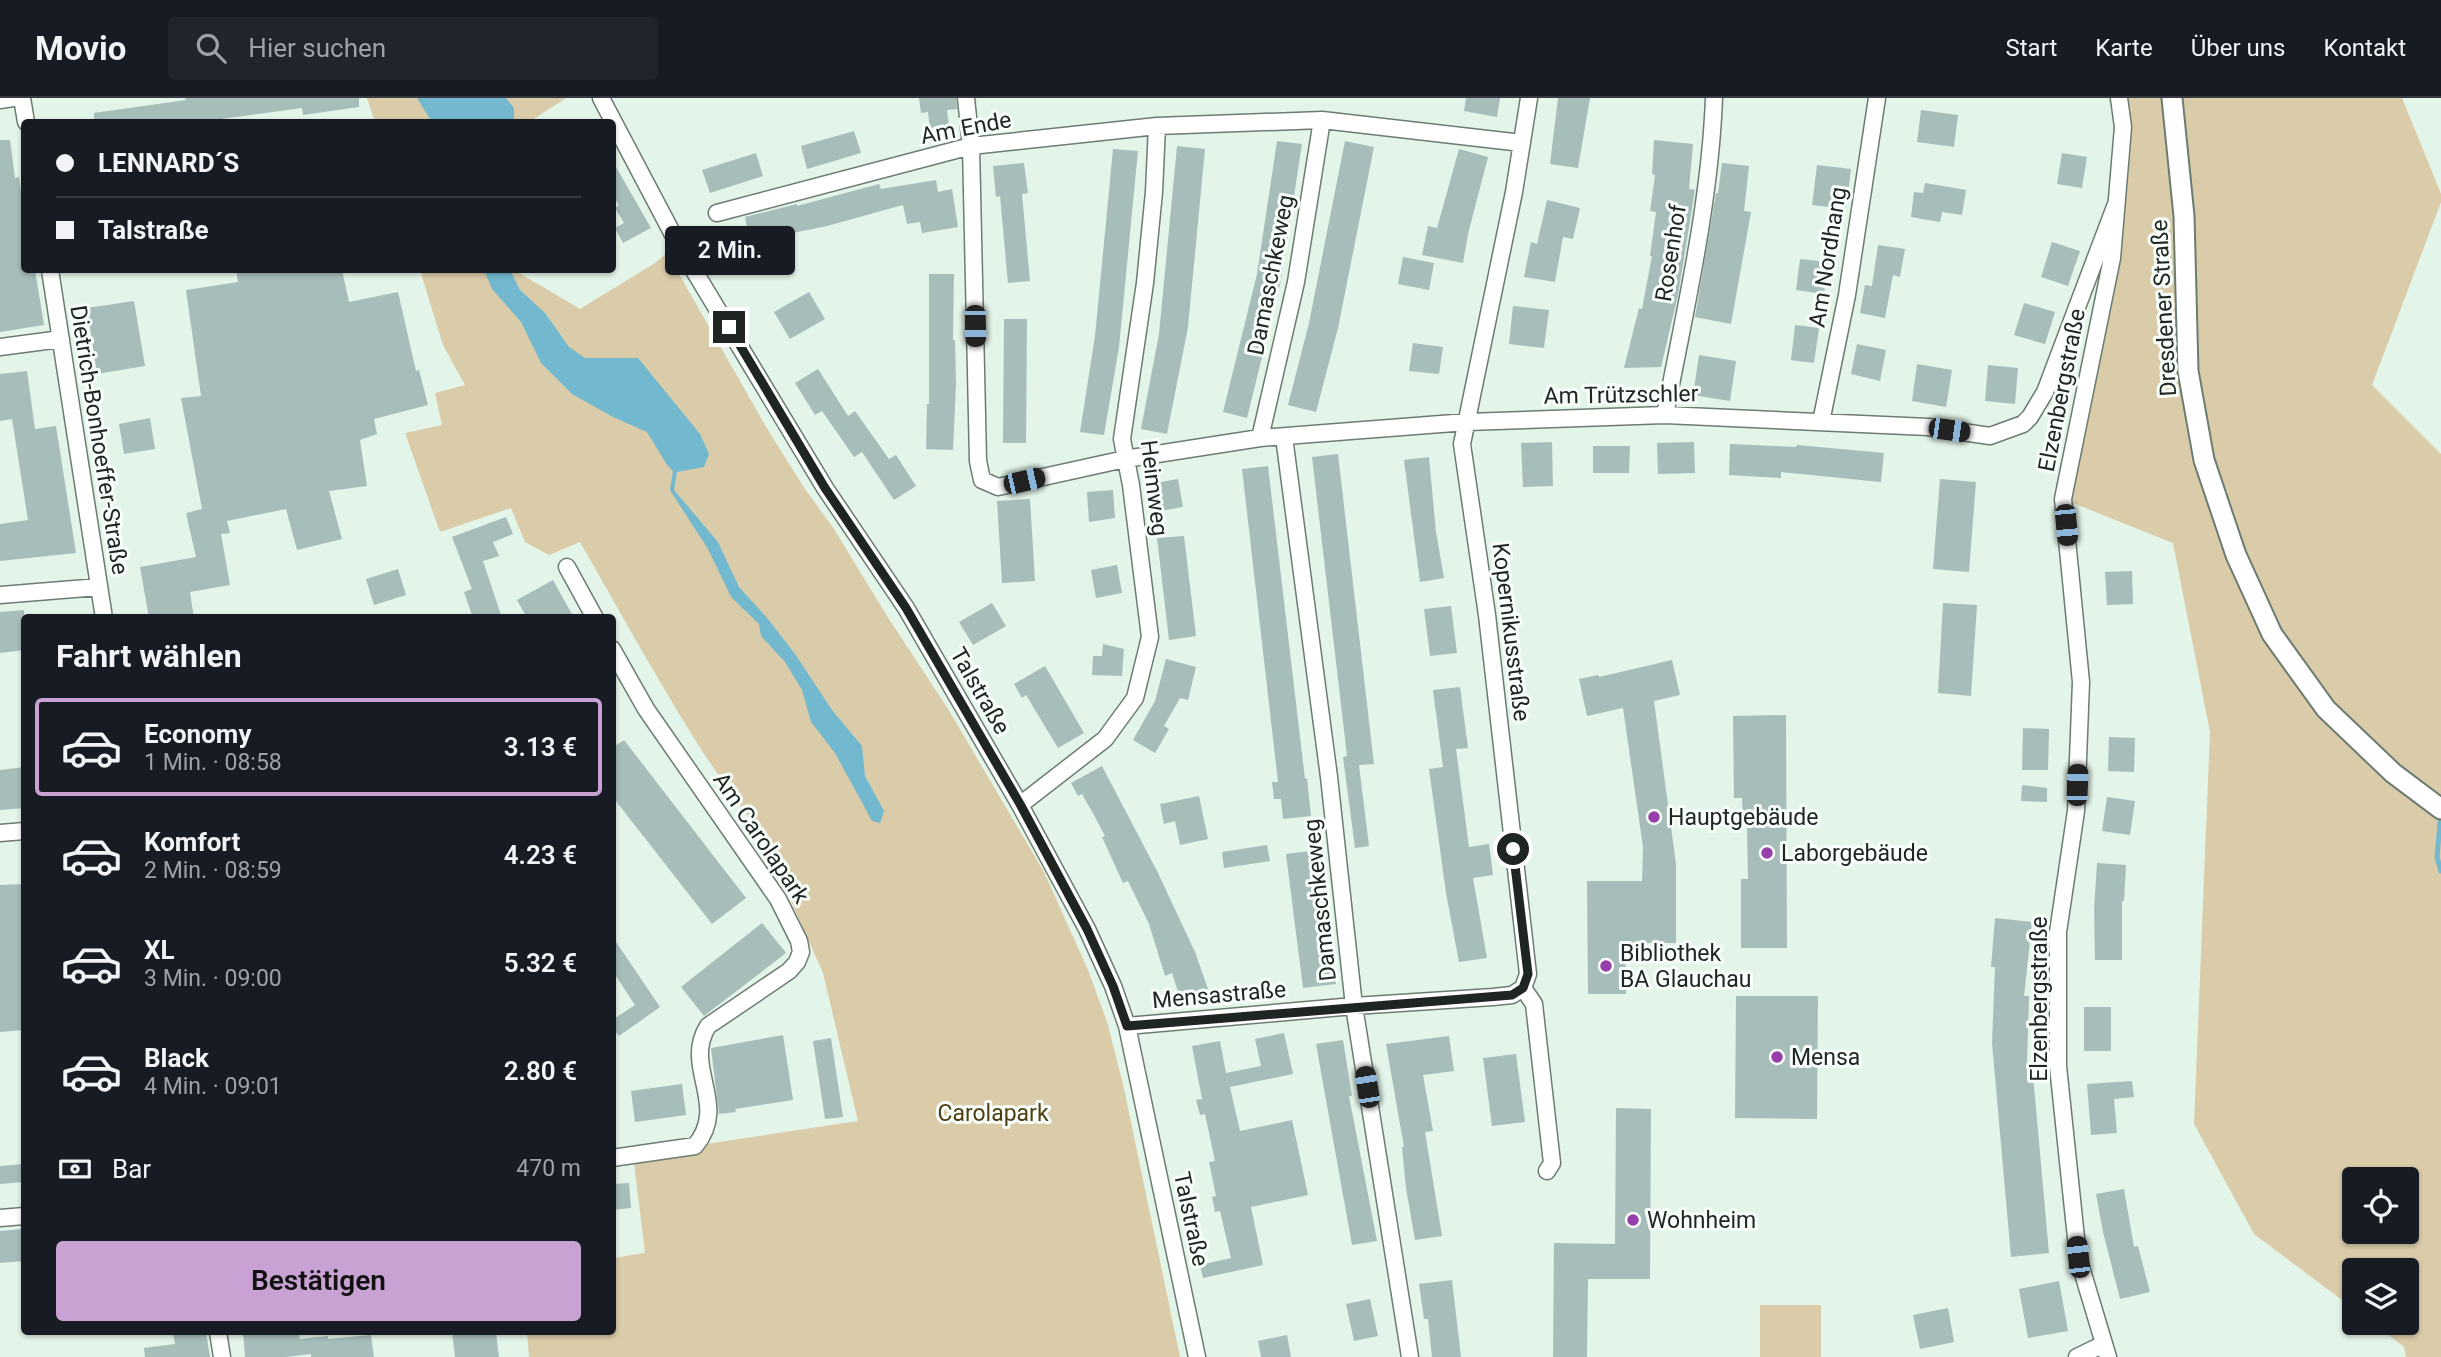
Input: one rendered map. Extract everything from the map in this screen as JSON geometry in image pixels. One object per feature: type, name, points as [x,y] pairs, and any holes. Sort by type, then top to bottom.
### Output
[{"type":"street","points":[[0,100],[13,98]]},
{"type":"street","points":[[22,98],[26,119]]},
{"type":"street","name":"Talstraße","points":[[601,98],[612,119]]},
{"type":"street","points":[[966,98],[971,146]]},
{"type":"street","name":"Kopernikusstraße","points":[[1529,98],[1462,444],[1487,615],[1528,974],[1523,988],[1534,1004],[1552,1163],[1547,1171]]},
{"type":"street","name":"Rosenhof","points":[[1665,415],[1697,250],[1714,98]]},
{"type":"street","name":"Am Nordhang","points":[[1821,422],[1847,295],[1877,98]]},
{"type":"street","name":"Elzenbergstraße","points":[[2106,1351],[2078,1257],[2058,1066],[2058,932],[2076,811],[2081,682],[2063,499],[2112,258],[2123,127],[2119,98]]},
{"type":"street","name":"Dresdener Straße","points":[[2172,98],[2184,216],[2188,371],[2204,460],[2236,555],[2272,634],[2326,709],[2393,773],[2435,805]]},
{"type":"street","name":"Am Ende","points":[[717,213],[971,146],[1157,126],[1322,120],[1522,143]]},
{"type":"street","name":"Damaschkeweg","points":[[1260,438],[1296,282],[1322,120]]},
{"type":"street","name":"Talstraße","points":[[616,126],[678,244],[825,488],[906,608],[1020,804],[1087,929],[1113,986],[1127,1026],[1197,1357]]},
{"type":"street","name":"Heimweg","points":[[1020,804],[1105,738],[1135,698],[1150,637],[1131,485],[1122,439],[1145,283],[1157,126]]},
{"type":"street","name":"Am Trützschler","points":[[971,146],[978,461],[982,480],[999,487],[1125,459],[1260,438],[1467,422],[1665,415],[1928,427],[1990,436],[2023,424],[2045,392],[2116,204]]},
{"type":"street","name":"Dietrich-Bonhoeffer-Straße","points":[[50,273],[103,614]]},
{"type":"street","points":[[0,347],[61,339]]},
{"type":"street","name":"Damaschkeweg","points":[[1284,437],[1329,777],[1354,1006],[1410,1357]]},
{"type":"street","points":[[566,567],[593,614]]},
{"type":"street","points":[[0,595],[99,587]]},
{"type":"street","name":"Am Carolapark","points":[[616,656],[646,709],[778,900],[799,941],[801,952],[789,971],[708,1026],[700,1038],[698,1051],[709,1112],[708,1127],[695,1146],[616,1157]]},
{"type":"street","points":[[0,833],[21,831]]},
{"type":"street","name":"Mensastraße","points":[[1127,1026],[1354,1006],[1493,998],[1512,995],[1523,988]]},
{"type":"street","points":[[0,1218],[21,1216]]},
{"type":"street","points":[[218,1335],[222,1357]]},
{"type":"street","points":[[2077,1357],[2106,1351]]},
{"type":"green space","points":[[367,98],[566,98],[534,119],[374,119]]},
{"type":"green space","points":[[2119,98],[2402,98],[2441,194],[2441,202],[2372,385],[2441,454],[2441,1357],[2406,1357],[2404,1347],[2388,1335],[2419,1335],[2419,1258],[2342,1258],[2342,1300],[2254,1234],[2194,1124],[2210,732],[2173,543],[2063,499],[2112,258]]},
{"type":"green space","name":"Carolapark","points":[[667,253],[769,432],[948,709],[1044,872],[1088,970],[1107,1022],[1123,1084],[1180,1357],[529,1357],[527,1335],[616,1335],[616,1258],[645,1253],[633,1155],[858,1121],[823,973],[782,881],[787,867],[699,746],[580,542],[549,555],[525,542],[511,508],[440,532],[405,433],[442,425],[435,393],[465,385],[443,345],[421,273],[519,273],[580,309]]},
{"type":"green space","points":[[1760,1305],[1821,1305],[1821,1357],[1760,1357]]},
{"type":"water","points":[[417,98],[506,98],[514,108],[514,119],[430,119]]},
{"type":"water","points":[[485,273],[512,273],[520,290],[545,313],[569,347],[585,358],[638,358],[700,434],[709,454],[704,467],[677,472],[674,490],[718,542],[739,587],[768,619],[832,710],[862,746],[865,776],[884,811],[880,823],[872,821],[835,753],[811,722],[802,690],[785,662],[761,636],[759,624],[731,597],[708,549],[670,490],[673,471],[647,432],[572,394],[541,363],[521,322],[492,289]]},
{"type":"building","points":[[185,98],[359,98],[359,107],[303,115],[302,108],[221,119],[94,119],[94,113],[186,100]]},
{"type":"building","points":[[919,98],[956,98],[957,109],[947,110],[949,127],[930,129],[928,112],[921,113]]},
{"type":"building","points":[[1466,98],[1500,98],[1497,117],[1464,111]]},
{"type":"building","points":[[1558,98],[1590,98],[1578,168],[1550,164]]},
{"type":"building","points":[[1921,110],[1958,115],[1954,147],[1917,142]]},
{"type":"building","points":[[854,131],[861,153],[807,169],[801,146]]},
{"type":"building","points":[[0,140],[10,140],[15,178],[19,177],[21,191],[21,273],[35,273],[44,325],[0,332]]},
{"type":"building","points":[[1654,140],[1693,144],[1689,189],[1695,190],[1678,295],[1661,367],[1624,368],[1639,308],[1642,309],[1652,256],[1656,212],[1650,211],[1655,175],[1652,174]]},
{"type":"building","points":[[1277,141],[1302,144],[1281,280],[1247,418],[1223,412],[1257,274]]},
{"type":"building","points":[[1345,141],[1374,147],[1338,328],[1316,412],[1288,405],[1309,323]]},
{"type":"building","points":[[1177,146],[1205,149],[1188,327],[1167,434],[1141,429],[1159,334]]},
{"type":"building","points":[[1113,149],[1138,151],[1119,347],[1104,435],[1080,432],[1095,336]]},
{"type":"building","points":[[1459,149],[1488,157],[1463,263],[1422,255],[1428,226],[1437,228]]},
{"type":"building","points":[[756,153],[763,176],[710,193],[702,170]]},
{"type":"building","points":[[2062,153],[2087,157],[2082,188],[2057,184]]},
{"type":"building","points":[[1024,163],[1028,193],[1022,194],[1030,281],[1008,283],[1000,196],[996,197],[993,166]]},
{"type":"building","points":[[1722,163],[1749,166],[1744,211],[1751,212],[1731,324],[1695,317]]},
{"type":"building","points":[[1817,165],[1851,169],[1846,209],[1812,205]]},
{"type":"building","points":[[616,167],[651,228],[623,243],[616,230],[624,223],[616,210],[619,205],[616,200]]},
{"type":"building","points":[[936,180],[938,192],[952,189],[958,227],[922,233],[920,222],[907,224],[903,205],[827,226],[750,242],[745,217],[879,184],[881,189]]},
{"type":"building","points":[[1925,183],[1966,190],[1962,215],[1942,212],[1940,222],[1911,217],[1914,192],[1923,193]]},
{"type":"building","points":[[1547,200],[1580,208],[1573,239],[1563,237],[1555,282],[1524,277],[1531,242],[1537,244]]},
{"type":"building","points":[[2052,242],[2080,251],[2068,286],[2041,277]]},
{"type":"building","points":[[1878,245],[1905,249],[1900,277],[1893,275],[1885,318],[1860,313],[1865,285],[1872,286]]},
{"type":"building","points":[[1403,257],[1434,263],[1429,290],[1398,284]]},
{"type":"building","points":[[1800,259],[1828,262],[1824,294],[1796,290]]},
{"type":"building","points":[[236,273],[343,273],[349,302],[398,292],[416,371],[419,370],[428,405],[374,419],[377,434],[360,440],[367,486],[329,491],[342,539],[297,550],[286,509],[227,521],[230,533],[221,534],[230,585],[190,592],[193,614],[148,614],[140,567],[196,557],[186,513],[202,509],[181,398],[201,396],[186,290],[238,282]]},
{"type":"building","points":[[929,274],[954,274],[953,340],[956,384],[953,450],[926,449],[929,404]]},
{"type":"building","points":[[809,292],[825,319],[790,339],[774,312]]},
{"type":"building","points":[[134,301],[145,366],[97,374],[87,308]]},
{"type":"building","points":[[2024,303],[2055,312],[2045,344],[2014,335]]},
{"type":"building","points":[[1513,306],[1549,310],[1544,348],[1509,344]]},
{"type":"building","points":[[1004,319],[1027,319],[1026,443],[1003,443]]},
{"type":"building","points":[[1795,325],[1819,328],[1814,363],[1791,360]]},
{"type":"building","points":[[1413,343],[1443,347],[1439,374],[1409,371]]},
{"type":"building","points":[[1857,344],[1886,350],[1880,381],[1851,374]]},
{"type":"building","points":[[1699,355],[1736,361],[1730,401],[1693,395]]},
{"type":"building","points":[[1917,364],[1952,370],[1946,407],[1912,401]]},
{"type":"building","points":[[1988,365],[2018,368],[2015,404],[1985,401]]},
{"type":"building","points":[[818,369],[848,416],[855,411],[889,459],[896,455],[916,486],[894,500],[862,452],[854,457],[822,411],[815,415],[795,383]]},
{"type":"building","points":[[27,371],[35,429],[56,426],[76,553],[0,561],[0,524],[28,520],[12,419],[0,421],[0,374]]},
{"type":"building","points":[[150,418],[155,449],[124,454],[119,424]]},
{"type":"building","points":[[1552,442],[1553,486],[1523,487],[1521,443]]},
{"type":"building","points":[[1694,442],[1695,473],[1658,474],[1657,443]]},
{"type":"building","points":[[1730,444],[1797,445],[1884,453],[1881,482],[1781,472],[1781,478],[1729,475]]},
{"type":"building","points":[[1593,446],[1630,446],[1629,473],[1593,473]]},
{"type":"building","points":[[1338,454],[1374,764],[1359,765],[1369,846],[1355,848],[1343,757],[1347,756],[1312,457]]},
{"type":"building","points":[[1429,457],[1436,532],[1444,578],[1420,582],[1404,460]]},
{"type":"building","points":[[1268,466],[1311,816],[1283,819],[1281,799],[1274,799],[1272,782],[1278,782],[1242,469]]},
{"type":"building","points":[[1178,479],[1183,507],[1154,512],[1149,484]]},
{"type":"building","points":[[1940,479],[1976,482],[1969,572],[1933,569]]},
{"type":"building","points":[[1113,490],[1115,518],[1089,522],[1087,492]]},
{"type":"building","points":[[1030,499],[1035,581],[1002,583],[997,501]]},
{"type":"building","points":[[506,517],[513,534],[493,542],[499,556],[483,561],[501,614],[472,614],[464,592],[472,589],[452,537]]},
{"type":"building","points":[[1184,536],[1196,636],[1169,640],[1157,538]]},
{"type":"building","points":[[1117,565],[1122,593],[1096,598],[1091,570]]},
{"type":"building","points":[[398,569],[406,595],[374,605],[366,579]]},
{"type":"building","points":[[2132,571],[2133,604],[2107,605],[2105,572]]},
{"type":"building","points":[[553,580],[572,614],[525,614],[517,600]]},
{"type":"building","points":[[992,603],[1006,626],[973,645],[959,622]]},
{"type":"building","points":[[1943,603],[1977,605],[1971,696],[1938,693]]},
{"type":"building","points":[[1451,606],[1457,653],[1430,656],[1424,609]]},
{"type":"building","points":[[24,610],[24,614],[21,614],[21,650],[0,653],[0,612]]},
{"type":"building","points":[[1103,644],[1124,649],[1122,676],[1092,675],[1093,656],[1102,656]]},
{"type":"building","points":[[1166,659],[1196,667],[1188,700],[1180,698],[1164,726],[1169,729],[1155,753],[1133,740],[1155,701]]},
{"type":"building","name":"Hauptgebäude","points":[[1672,660],[1680,695],[1654,701],[1676,864],[1676,943],[1625,943],[1626,994],[1588,994],[1587,881],[1642,881],[1643,847],[1623,708],[1587,716],[1579,679]]},
{"type":"building","points":[[1045,666],[1084,733],[1058,748],[1026,695],[1022,698],[1014,684]]},
{"type":"building","points":[[1460,687],[1468,748],[1456,749],[1469,847],[1489,844],[1493,875],[1473,878],[1487,958],[1459,962],[1446,893],[1429,769],[1443,767],[1433,690]]},
{"type":"building","name":"Laborgebäude","points":[[1786,715],[1787,948],[1741,948],[1741,879],[1748,879],[1747,827],[1743,827],[1742,798],[1734,798],[1733,716]]},
{"type":"building","points":[[2023,728],[2049,729],[2048,770],[2022,770]]},
{"type":"building","points":[[2109,737],[2135,738],[2134,772],[2108,771]]},
{"type":"building","points":[[624,740],[746,898],[712,924],[616,801],[616,745]]},
{"type":"building","points":[[1102,766],[1158,873],[1195,952],[1208,989],[1180,998],[1172,973],[1165,976],[1149,924],[1128,881],[1123,883],[1094,815],[1082,794],[1078,796],[1071,783]]},
{"type":"building","points":[[21,767],[21,808],[0,810],[0,770]]},
{"type":"building","points":[[2022,785],[2047,788],[2047,802],[2021,801]]},
{"type":"building","points":[[1199,796],[1208,839],[1180,845],[1175,821],[1164,824],[1160,804]]},
{"type":"building","points":[[2107,797],[2135,801],[2130,835],[2102,831]]},
{"type":"building","points":[[1267,845],[1270,861],[1224,868],[1222,852]]},
{"type":"building","points":[[1319,850],[1336,984],[1303,988],[1286,854]]},
{"type":"building","points":[[2097,863],[2126,865],[2122,901],[2122,960],[2095,960]]},
{"type":"building","points":[[21,884],[21,1030],[0,1032],[0,885]]},
{"type":"building","points":[[1995,918],[2032,922],[2024,996],[2029,996],[2027,1064],[2032,1064],[2049,1253],[2011,1257],[1992,1043],[1995,967],[1991,967]]},
{"type":"building","points":[[762,923],[786,953],[704,1016],[681,987]]},
{"type":"building","points":[[616,942],[660,1007],[619,1036],[616,1032],[616,1017],[635,1005],[616,976]]},
{"type":"building","name":"Mensa","points":[[1736,996],[1818,996],[1817,1119],[1735,1118]]},
{"type":"building","points":[[2084,1007],[2111,1007],[2111,1051],[2084,1051]]},
{"type":"building","points":[[1284,1033],[1293,1074],[1230,1087],[1240,1131],[1292,1120],[1308,1195],[1251,1207],[1263,1265],[1203,1278],[1200,1265],[1231,1258],[1220,1211],[1215,1212],[1212,1197],[1216,1196],[1209,1162],[1215,1161],[1205,1114],[1200,1115],[1196,1100],[1202,1099],[1192,1046],[1220,1041],[1226,1073],[1261,1066],[1255,1039]]},
{"type":"building","points":[[783,1035],[793,1100],[719,1114],[711,1048]]},
{"type":"building","points":[[1449,1036],[1454,1071],[1423,1075],[1433,1131],[1425,1132],[1442,1236],[1415,1240],[1406,1188],[1404,1147],[1386,1044]]},
{"type":"building","points":[[831,1038],[843,1117],[825,1119],[813,1041]]},
{"type":"building","points":[[1343,1040],[1352,1096],[1349,1096],[1377,1241],[1352,1245],[1316,1044]]},
{"type":"building","points":[[1516,1054],[1525,1122],[1492,1126],[1483,1058]]},
{"type":"building","points":[[2132,1081],[2134,1097],[2114,1099],[2117,1133],[2091,1135],[2087,1084]]},
{"type":"building","points":[[682,1084],[686,1115],[635,1122],[631,1091]]},
{"type":"building","name":"Wohnheim","points":[[1616,1108],[1651,1109],[1650,1279],[1588,1279],[1587,1357],[1553,1357],[1554,1243],[1615,1244]]},
{"type":"building","points":[[21,1164],[21,1182],[0,1184],[0,1166]]},
{"type":"building","points":[[629,1183],[631,1208],[616,1210],[616,1184]]},
{"type":"building","points":[[2124,1189],[2134,1247],[2138,1246],[2150,1292],[2120,1299],[2096,1194]]},
{"type":"building","points":[[21,1229],[21,1261],[0,1263],[0,1231]]},
{"type":"building","points":[[1452,1280],[1461,1357],[1432,1357],[1428,1319],[1424,1319],[1419,1284]]},
{"type":"building","points":[[2059,1281],[2068,1331],[2028,1338],[2019,1289]]},
{"type":"building","points":[[1370,1299],[1378,1336],[1354,1341],[1346,1304]]},
{"type":"building","points":[[1948,1308],[1954,1342],[1920,1349],[1913,1315]]},
{"type":"building","points":[[174,1335],[206,1335],[210,1357],[145,1357],[144,1348],[175,1344]]},
{"type":"building","points":[[243,1335],[299,1335],[300,1339],[328,1336],[328,1339],[371,1335],[374,1357],[311,1357],[311,1354],[245,1357]]},
{"type":"building","points":[[452,1335],[496,1335],[499,1357],[455,1357]]},
{"type":"building","points":[[1287,1335],[1291,1357],[1261,1357],[1258,1341]]},
{"type":"waterway","points":[[2441,812],[2437,857],[2441,871]]},
{"type":"place","name":"Hauptgebäude","points":[[1654,817]]},
{"type":"place","name":"Laborgebäude","points":[[1767,853]]},
{"type":"place","name":"Bibliothek BA Glauchau","points":[[1606,966]]},
{"type":"place","name":"Mensa","points":[[1777,1057]]},
{"type":"place","name":"Wohnheim","points":[[1633,1220]]},
{"type":"route","points":[[729,327],[825,488],[906,608],[1020,804],[1087,929],[1113,986],[1127,1026],[1512,995],[1523,988],[1528,974],[1513,849]]}]
